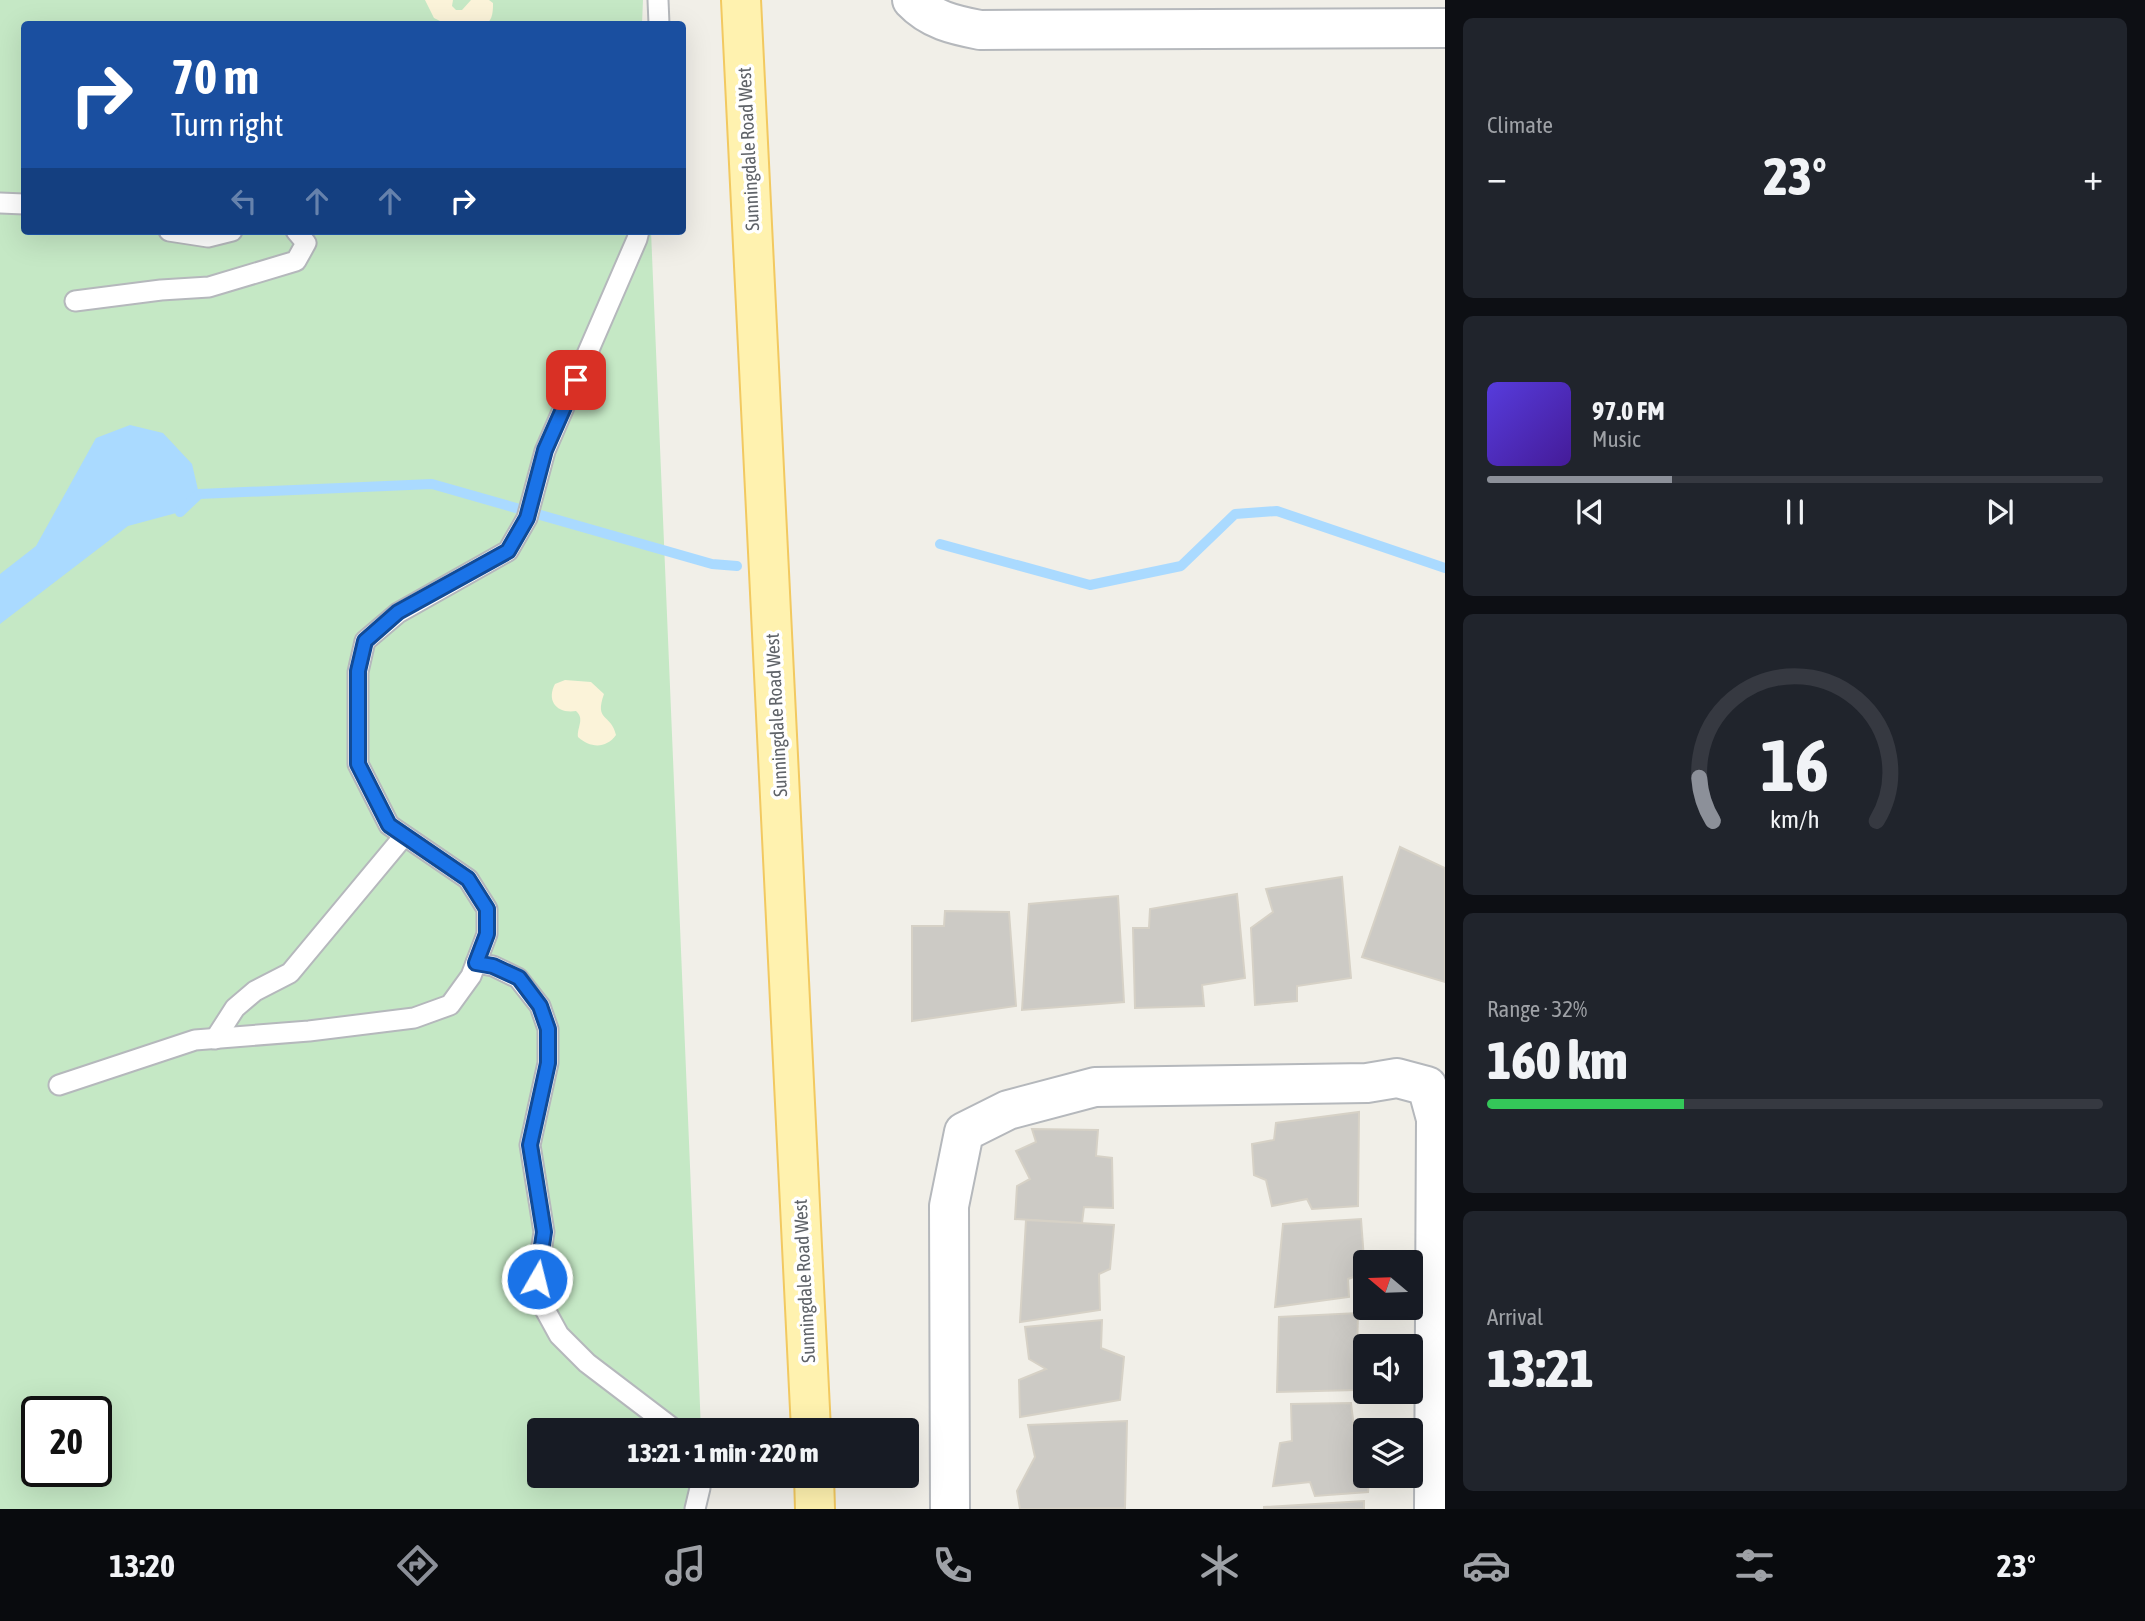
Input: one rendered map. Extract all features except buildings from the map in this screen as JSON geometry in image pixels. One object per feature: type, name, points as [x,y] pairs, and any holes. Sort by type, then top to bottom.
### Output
[{"type":"main road","name":"Sunningdale Road West","points":[[741,0],[810,1418]]},
{"type":"main road","points":[[814,1488],[815,1509]]},
{"type":"street","points":[[912,0],[920,9],[948,24],[980,30],[1445,29]]},
{"type":"street","points":[[950,1509],[949,1206],[964,1132],[1008,1110],[1095,1087],[1367,1083],[1397,1078],[1427,1086],[1436,1119],[1434,1509]]},
{"type":"lane","points":[[658,0],[660,21]]},
{"type":"lane","points":[[0,203],[21,204]]},
{"type":"lane","points":[[195,235],[216,235]]},
{"type":"lane","points":[[75,301],[209,287],[296,261],[306,243],[299,235]]},
{"type":"lane","points":[[59,1085],[195,1040],[309,1031],[414,1018],[450,1005],[471,976],[487,934],[487,909],[468,879],[389,825],[358,764],[358,671],[365,641],[398,612],[508,551],[527,518],[545,450],[638,235]]},
{"type":"lane","points":[[215,1039],[235,1008],[255,990],[290,972],[404,836]]},
{"type":"lane","points":[[476,963],[493,966],[519,978],[540,1006],[548,1029],[548,1063],[530,1145],[544,1232],[537,1279],[542,1304],[559,1335],[587,1363],[659,1418]]},
{"type":"lane","points":[[695,1509],[700,1488]]},
{"type":"green space","points":[[0,0],[643,0],[642,21],[21,21],[21,235],[651,235],[700,1418],[527,1418],[527,1488],[704,1488],[705,1509],[0,1509]]},
{"type":"sand","points":[[425,0],[453,0],[452,6],[456,10],[462,10],[471,0],[489,0],[493,3],[489,21],[440,21],[434,18]]},
{"type":"sand","points":[[565,680],[591,682],[604,694],[602,713],[611,723],[616,735],[608,743],[593,745],[578,737],[579,714],[555,705],[552,696],[555,684]]},
{"type":"water","points":[[130,425],[163,433],[192,464],[199,494],[180,512],[128,526],[0,624],[0,574],[36,546],[96,438]]},
{"type":"waterway","points":[[180,512],[199,494],[432,484],[712,564],[737,566]]},
{"type":"waterway","points":[[940,544],[1090,585],[1181,566],[1235,514],[1277,511],[1445,568]]},
{"type":"route","points":[[537,1279],[544,1232],[530,1145],[548,1063],[548,1029],[540,1006],[519,978],[493,966],[476,963],[487,934],[487,909],[468,879],[389,825],[358,764],[358,671],[365,641],[398,612],[508,551],[527,518],[545,450],[576,380]]}]
